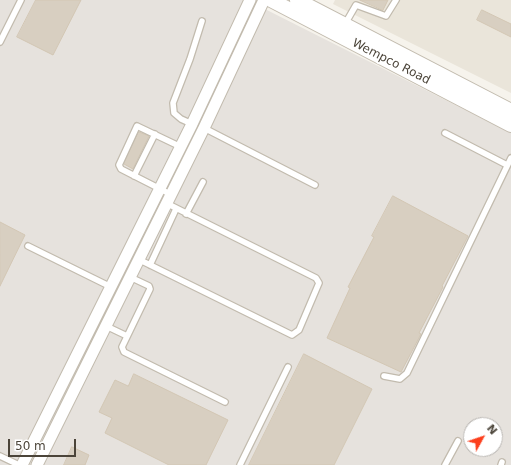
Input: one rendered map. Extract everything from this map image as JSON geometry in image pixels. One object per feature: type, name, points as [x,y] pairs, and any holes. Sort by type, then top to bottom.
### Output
[{"type":"street","points":[[37,465],[130,277],[165,195],[181,147],[250,0]]},
{"type":"street","points":[[21,465],[111,287],[204,128],[264,0]]},
{"type":"street","name":"Wempco Road","points":[[271,0],[511,125]]},
{"type":"street","name":"Wempco Road","points":[[297,0],[511,111]]},
{"type":"street","points":[[49,410],[61,415]]},
{"type":"lane","points":[[0,42],[21,0]]},
{"type":"lane","points":[[345,24],[356,5],[386,16],[396,0]]},
{"type":"lane","points":[[192,124],[181,120],[174,113],[173,103],[202,22]]},
{"type":"lane","points":[[138,259],[292,335],[299,330],[319,283],[316,278],[176,209],[165,195],[121,169],[119,165],[136,127],[139,126],[181,147]]},
{"type":"lane","points":[[204,128],[315,185]]},
{"type":"lane","points":[[445,133],[507,165]]},
{"type":"lane","points":[[134,176],[155,134]]},
{"type":"lane","points":[[384,376],[400,379],[407,373],[511,158]]},
{"type":"lane","points":[[186,214],[203,182]]},
{"type":"lane","points":[[150,265],[176,209]]},
{"type":"lane","points":[[28,246],[111,287]]},
{"type":"lane","points":[[130,277],[149,286],[150,289],[122,347],[124,352],[225,402]]},
{"type":"lane","points":[[105,325],[127,336]]},
{"type":"lane","points":[[240,465],[288,366]]},
{"type":"lane","points":[[445,465],[458,441]]},
{"type":"lane","points":[[0,456],[21,465]]},
{"type":"shaded area","points":[[0,0],[247,0],[511,133],[511,465],[0,465]]},
{"type":"shaded area","points":[[335,0],[511,0],[511,93],[333,4]]},
{"type":"building","points":[[36,0],[81,0],[53,55],[17,37]]},
{"type":"building","points":[[360,0],[388,0],[383,10]]},
{"type":"building","points":[[482,10],[511,24],[511,37],[477,20]]},
{"type":"building","points":[[139,132],[149,136],[133,169],[124,164]]},
{"type":"building","points":[[393,196],[468,236],[442,286],[443,287],[419,333],[421,334],[401,372],[327,338],[350,288],[348,287]]},
{"type":"building","points":[[0,222],[25,235],[0,286]]},
{"type":"building","points":[[304,354],[372,389],[334,465],[249,465]]},
{"type":"building","points":[[134,374],[228,420],[206,465],[169,465],[105,433],[112,418],[99,412],[115,380],[128,386]]},
{"type":"building","points":[[72,447],[89,455],[85,465],[64,465]]}]
